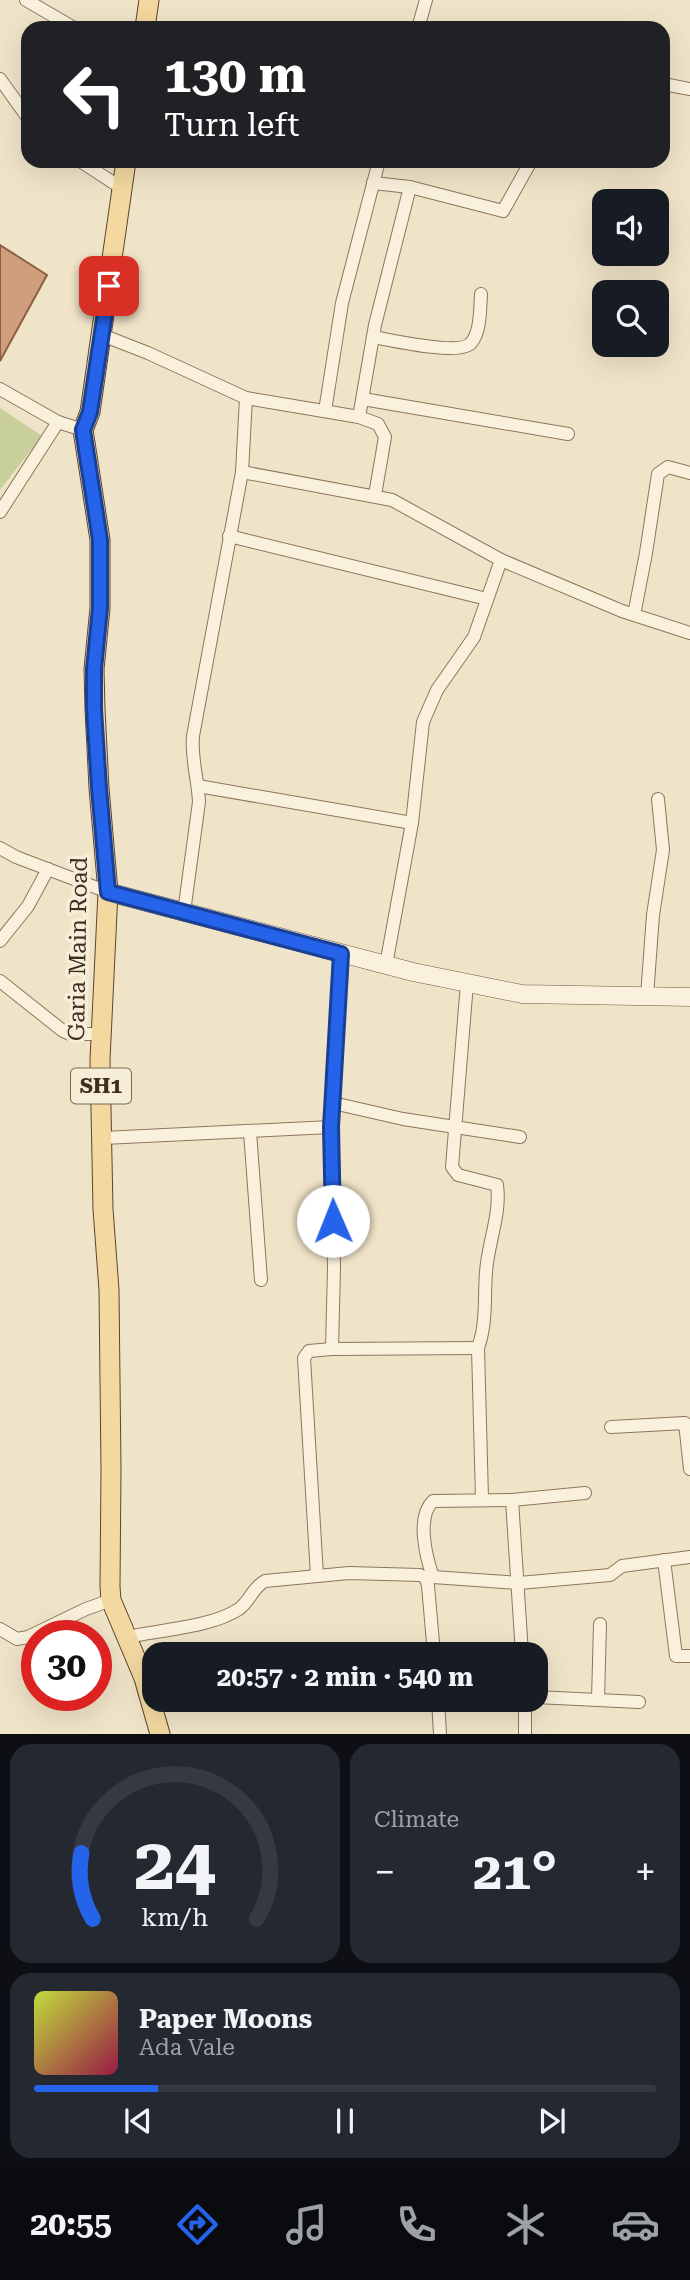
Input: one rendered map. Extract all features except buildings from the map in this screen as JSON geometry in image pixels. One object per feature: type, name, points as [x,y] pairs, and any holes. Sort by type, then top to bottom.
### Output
[{"type":"main road","points":[[146,21],[149,0]]},
{"type":"main road","name":"Garia Main Road","points":[[125,168],[90,412],[83,430],[100,540],[100,608],[94,669],[94,709],[108,892],[100,1034],[103,1209],[109,1304],[111,1601],[144,1678],[160,1734]]},
{"type":"main road","points":[[108,892],[341,954],[522,994],[690,997]]},
{"type":"street","points":[[26,0],[62,21]]},
{"type":"street","points":[[420,21],[426,0]]},
{"type":"street","points":[[0,79],[21,108]]},
{"type":"street","points":[[670,85],[690,89]]},
{"type":"street","points":[[91,168],[123,189]]},
{"type":"street","points":[[325,411],[342,303],[377,168]]},
{"type":"street","points":[[373,183],[410,187],[503,211],[527,168]]},
{"type":"street","points":[[359,417],[373,337],[410,187]]},
{"type":"street","points":[[373,337],[463,348],[470,344],[474,337],[481,294]]},
{"type":"street","points":[[102,335],[148,352],[246,398],[359,417],[378,424],[385,437],[375,495]]},
{"type":"street","points":[[0,389],[58,422],[83,430]]},
{"type":"street","points":[[184,912],[199,802],[192,763],[194,736],[242,472],[246,398]]},
{"type":"street","points":[[363,398],[569,434]]},
{"type":"street","points":[[0,512],[58,422]]},
{"type":"street","points":[[634,615],[658,474],[668,467],[690,473]]},
{"type":"street","points":[[242,472],[375,495],[406,506],[501,560],[634,615],[690,633]]},
{"type":"street","points":[[229,536],[487,599]]},
{"type":"street","points":[[386,965],[412,823],[423,722],[437,690],[474,637],[501,560]]},
{"type":"street","points":[[198,786],[412,823]]},
{"type":"street","points":[[647,996],[653,915],[663,850],[658,799]]},
{"type":"street","points":[[0,848],[16,857],[108,892]]},
{"type":"street","points":[[0,941],[29,906],[48,869]]},
{"type":"street","points":[[332,1349],[334,1268],[331,1127],[341,954]]},
{"type":"street","points":[[0,981],[63,1031],[69,1034],[100,1034]]},
{"type":"street","points":[[467,983],[452,1167],[458,1175],[497,1185],[499,1204],[486,1270],[485,1329],[478,1348],[482,1499]]},
{"type":"street","points":[[333,1103],[454,1128],[520,1137]]},
{"type":"street","points":[[103,1138],[331,1127]]},
{"type":"street","points":[[250,1132],[261,1280]]},
{"type":"street","points":[[317,1576],[304,1357],[309,1351],[332,1349],[478,1348]]},
{"type":"street","points":[[611,1427],[685,1423],[690,1469]]},
{"type":"street","points":[[433,1642],[430,1578],[424,1537],[426,1509],[429,1504],[438,1499],[512,1500],[585,1493]]},
{"type":"street","points":[[512,1500],[521,1642]]},
{"type":"street","points":[[127,1637],[191,1626],[227,1615],[241,1608],[259,1584],[265,1581],[361,1574],[420,1575],[430,1578],[519,1583],[610,1575],[622,1566],[690,1557]]},
{"type":"street","points":[[664,1560],[676,1656],[690,1656]]},
{"type":"street","points":[[0,1629],[17,1639],[28,1637],[111,1601]]},
{"type":"street","points":[[598,1700],[600,1624]]},
{"type":"street","points":[[548,1697],[639,1702]]},
{"type":"street","points":[[439,1712],[440,1734]]},
{"type":"street","points":[[525,1712],[525,1734]]},
{"type":"green space","points":[[0,408],[42,436],[0,490]]},
{"type":"route","points":[[109,286],[90,412],[83,430],[100,540],[100,608],[94,669],[94,709],[108,892],[341,954],[331,1127],[333,1221]]}]
